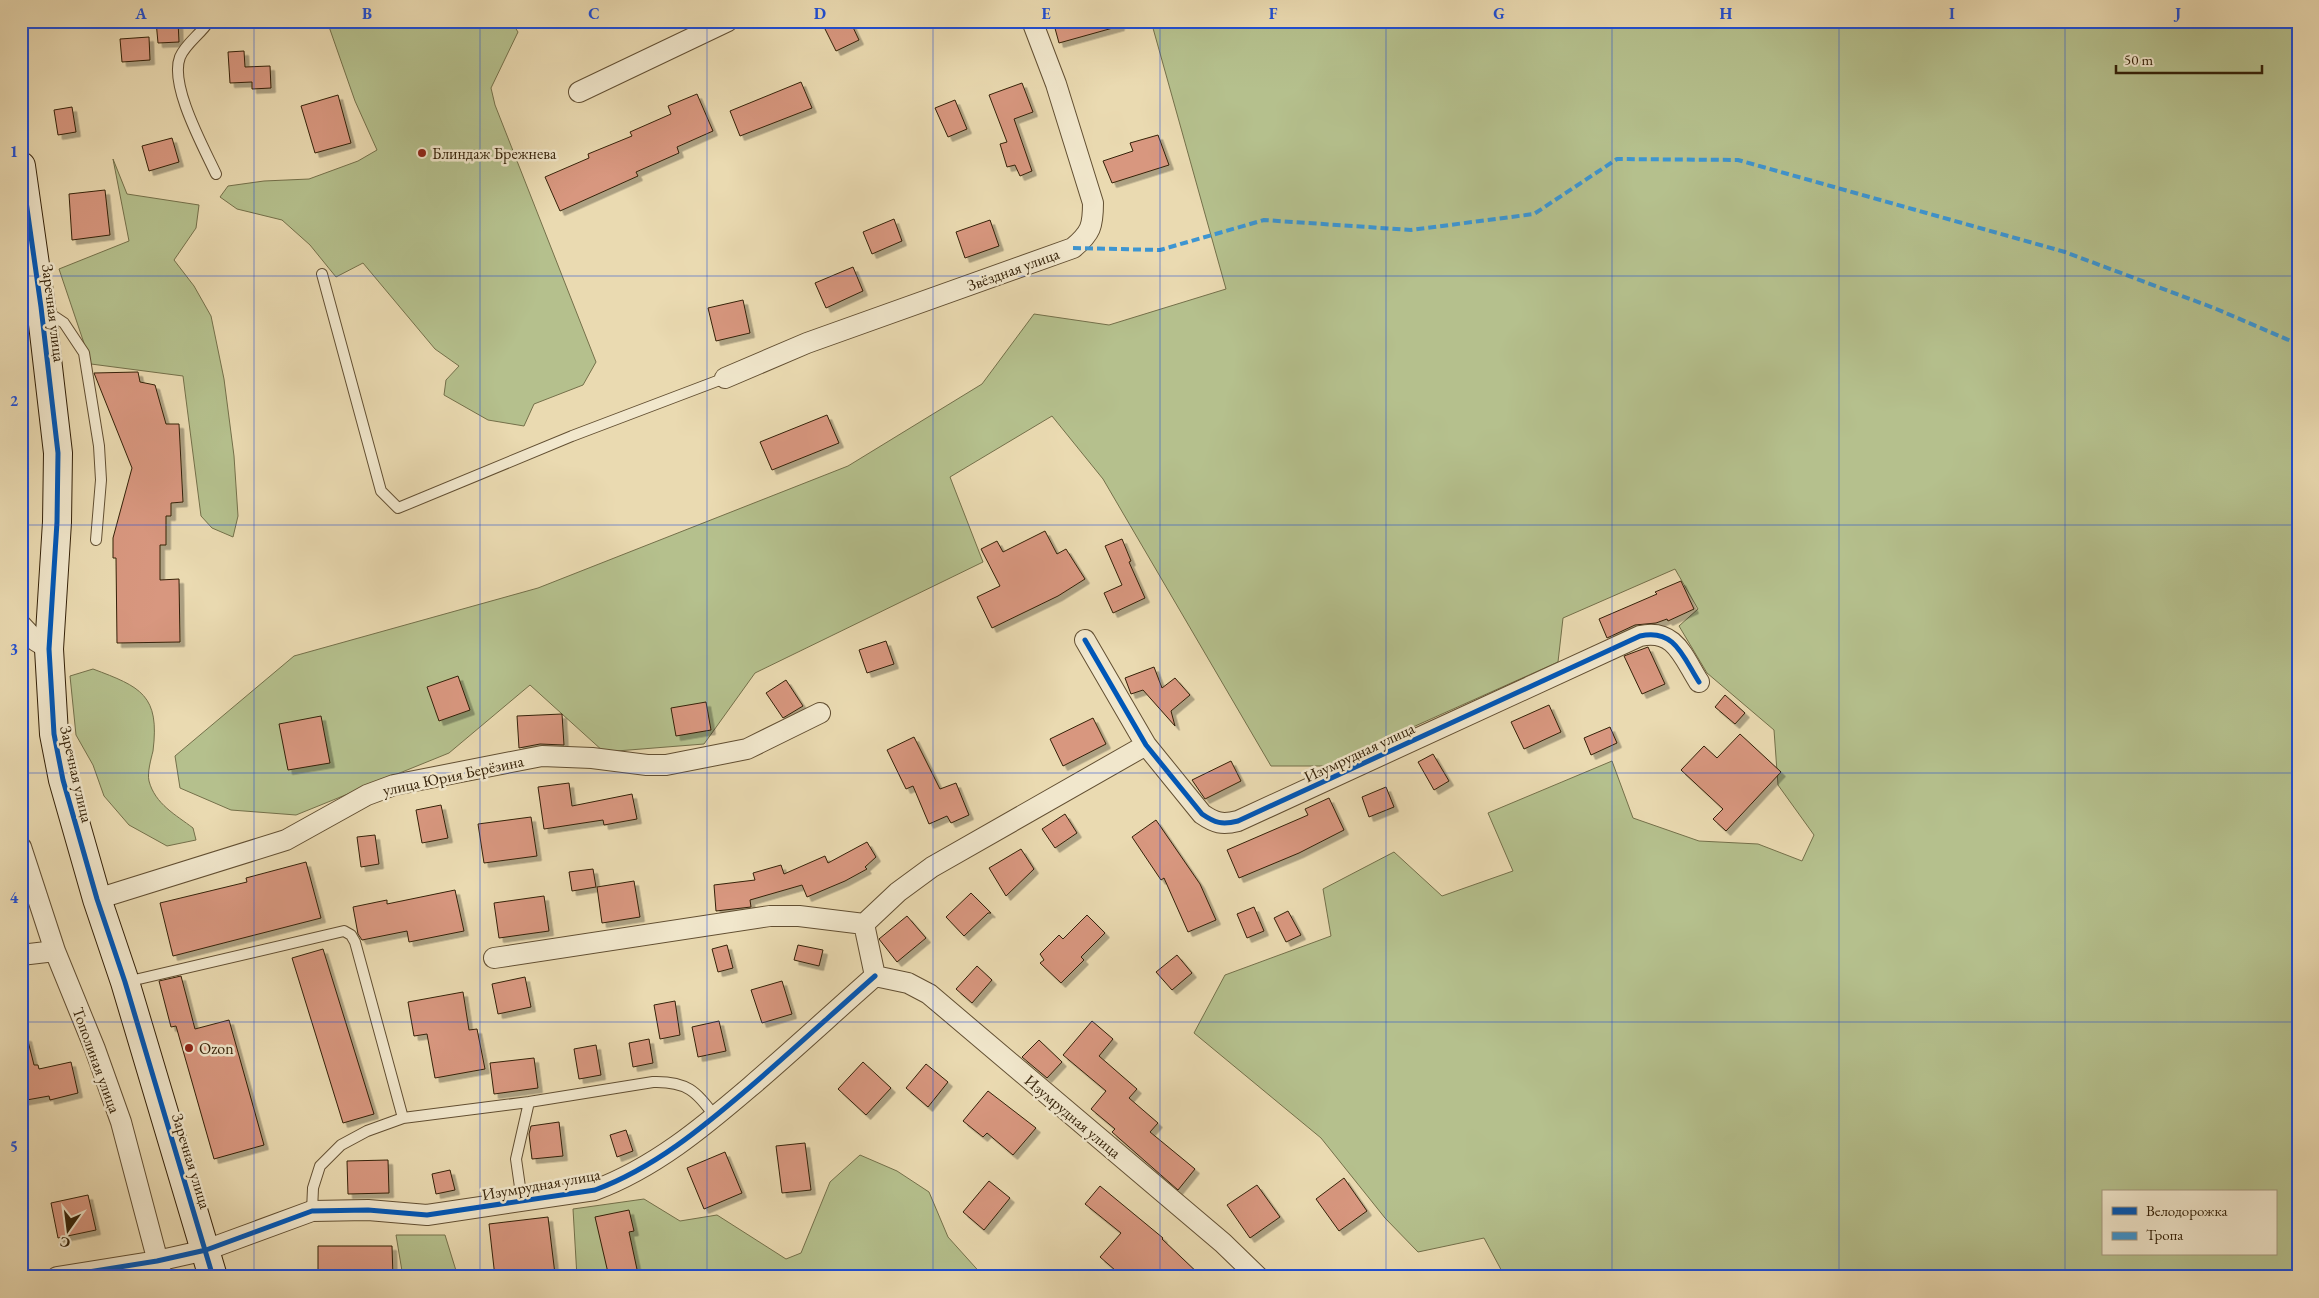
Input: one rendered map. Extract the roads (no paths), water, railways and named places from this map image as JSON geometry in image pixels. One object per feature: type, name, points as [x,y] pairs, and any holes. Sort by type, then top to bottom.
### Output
[{"type":"street","points":[[579,92],[728,21]]},
{"type":"street","name":"Звёздная улица","points":[[725,378],[807,343],[1073,248],[1086,237],[1093,222],[1093,203],[1056,84],[1032,21]]},
{"type":"street","name":"Заречная улица","points":[[21,166],[41,307],[58,453],[57,522],[49,649],[54,734],[63,780],[97,899],[125,982],[213,1277]]},
{"type":"street","points":[[21,625],[36,641],[49,649]]},
{"type":"street","name":"Изумрудная улица","points":[[1085,640],[1146,745],[1202,814],[1212,821],[1225,824],[1238,821],[1640,636],[1654,633],[1667,637],[1677,647],[1700,682]]},
{"type":"street","name":"улица Юрия Берёзина","points":[[97,899],[286,840],[367,795],[394,785],[542,756],[592,758],[647,766],[666,765],[747,749],[820,713]]},
{"type":"street","points":[[864,924],[898,892],[932,868],[1146,745]]},
{"type":"street","name":"Тополиная улица","points":[[21,847],[55,951],[95,1049],[120,1122],[160,1269]]},
{"type":"street","points":[[494,958],[770,916],[799,916],[864,924]]},
{"type":"street","points":[[864,924],[875,976]]},
{"type":"street","points":[[21,954],[55,951]]},
{"type":"street","name":"Изумрудная улица","points":[[57,1277],[160,1269],[312,1211],[368,1210],[427,1215],[595,1190],[622,1180],[648,1166],[715,1117],[875,976],[908,983],[929,994],[1223,1243],[1258,1277]]},
{"type":"lane","points":[[209,21],[180,56],[178,74],[189,113],[216,174]]},
{"type":"lane","points":[[322,274],[381,491],[398,508],[572,436],[725,378]]},
{"type":"lane","points":[[41,307],[64,323],[84,353],[99,446],[102,480],[96,540]]},
{"type":"lane","points":[[125,982],[344,931],[351,935],[355,942],[403,1118]]},
{"type":"lane","points":[[312,1211],[313,1188],[320,1166],[341,1146],[367,1130],[403,1118],[529,1102],[653,1082],[672,1081],[689,1088],[702,1099],[715,1117]]},
{"type":"lane","points":[[522,1201],[516,1159],[529,1102]]},
{"type":"place","name":"Блиндаж Брежнева","points":[[422,153]]},
{"type":"place","name":"Ozon","points":[[189,1048]]}]
